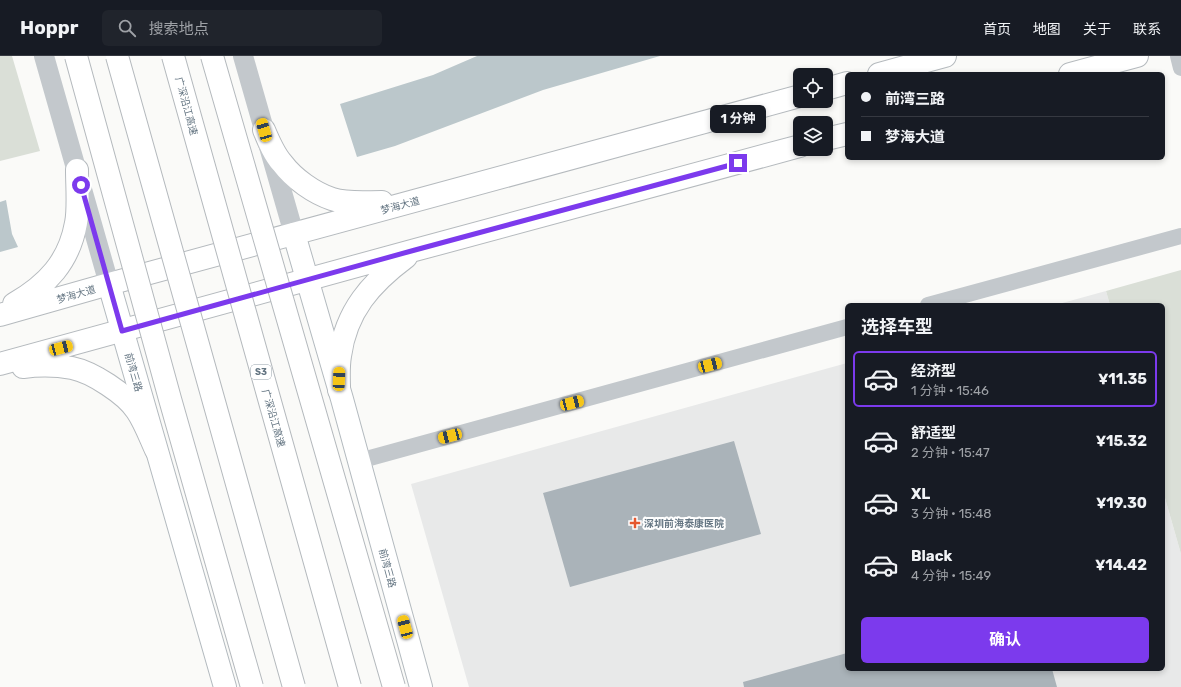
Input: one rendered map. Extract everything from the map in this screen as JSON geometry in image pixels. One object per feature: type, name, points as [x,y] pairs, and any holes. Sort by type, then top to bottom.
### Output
[{"type":"main road","points":[[76,56],[170,399],[252,687]]},
{"type":"main road","points":[[117,56],[294,687]]},
{"type":"main road","name":"广深沿江高速","points":[[173,56],[350,687]]},
{"type":"main road","points":[[212,56],[394,687]]},
{"type":"main road","points":[[886,72],[945,56]]},
{"type":"main road","points":[[1077,72],[1137,56]]},
{"type":"main road","points":[[833,86],[845,83]]},
{"type":"main road","name":"梦海大道","points":[[0,314],[793,98]]},
{"type":"main road","points":[[264,130],[272,148],[282,164],[297,178],[314,190],[332,199],[356,202],[411,201]]},
{"type":"main road","points":[[833,137],[845,134]]},
{"type":"main road","points":[[0,364],[793,148]]},
{"type":"main road","points":[[0,314],[41,287],[56,271],[69,247],[76,223],[77,170]]},
{"type":"main road","name":"前湾三路","points":[[294,234],[359,461],[421,687]]},
{"type":"main road","points":[[339,390],[340,356],[344,336],[359,303],[372,285],[388,270],[415,250]]},
{"type":"main road","name":"前湾三路","points":[[110,284],[122,331],[224,687]]},
{"type":"main road","points":[[0,370],[41,365],[73,368],[94,376],[117,390],[137,410],[156,450]]},
{"type":"street","name":"前湾三路","points":[[44,56],[110,284]]},
{"type":"street","name":"前湾三路","points":[[243,56],[294,234]]},
{"type":"street","points":[[1178,56],[1181,68]]},
{"type":"street","points":[[935,303],[1181,236]]},
{"type":"street","points":[[359,461],[845,328]]},
{"type":"shaded area","points":[[0,56],[12,56],[40,151],[0,161]]},
{"type":"shaded area","points":[[477,56],[660,56],[543,90],[395,146],[357,157],[340,104],[433,75]]},
{"type":"shaded area","points":[[6,200],[12,234],[18,247],[0,252],[0,202]]},
{"type":"shaded area","points":[[1181,270],[1181,554],[1165,498],[1165,303],[1109,303],[1106,291]]},
{"type":"shaded area","points":[[1106,291],[1109,303],[1062,303]]},
{"type":"shaded area","name":"深圳前海泰康医院","points":[[845,364],[845,671],[1165,671],[1165,498],[1181,554],[1181,687],[469,687],[411,484]]},
{"type":"building","points":[[734,441],[761,534],[570,587],[543,493]]},
{"type":"building","points":[[845,654],[845,671],[1053,671],[1057,687],[744,687],[743,682]]},
{"type":"place","name":"深圳前海泰康医院","points":[[635,523]]},
{"type":"route","points":[[81,185],[122,331],[738,163]]}]
